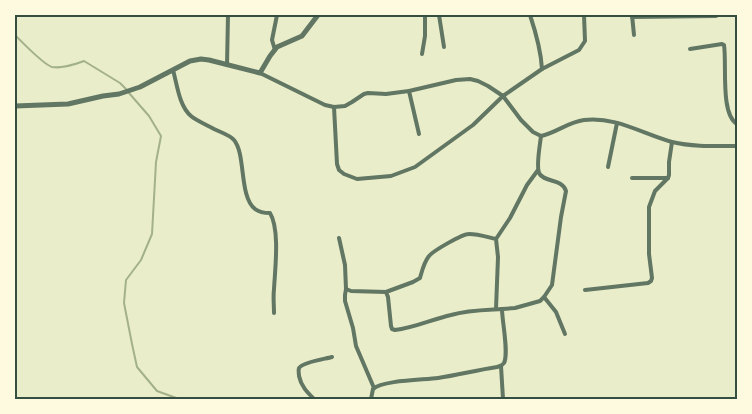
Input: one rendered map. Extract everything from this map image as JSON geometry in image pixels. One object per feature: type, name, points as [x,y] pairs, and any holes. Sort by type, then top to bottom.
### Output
[{"type":"street","points":[[227,65],[228,15]]},
{"type":"street","points":[[275,50],[272,40],[277,15]]},
{"type":"street","points":[[260,73],[275,50],[280,45],[302,36],[318,15]]},
{"type":"street","points":[[422,54],[425,36],[425,15]]},
{"type":"street","points":[[438,15],[444,47]]},
{"type":"street","points":[[530,15],[541,57],[542,69]]},
{"type":"street","points":[[334,107],[336,164],[339,170],[357,179],[391,176],[415,167],[474,124],[503,96],[542,69],[579,50],[585,41],[584,15]]},
{"type":"street","points":[[634,35],[632,16],[716,16]]},
{"type":"street","points":[[690,49],[724,45],[726,98],[731,118],[737,124]]},
{"type":"street","points":[[15,106],[68,104],[123,93],[134,90],[190,61],[201,59],[260,73],[325,105],[334,107],[349,104],[364,94],[409,91],[456,80],[470,79],[488,86],[503,96],[521,120],[533,132],[541,136],[574,122],[595,120],[617,123],[672,142],[696,145],[737,146]]},
{"type":"street","points":[[173,70],[181,100],[191,116],[234,139],[249,199],[254,208],[261,212],[270,213],[273,218],[276,247],[276,271],[273,291],[274,313]]},
{"type":"street","points":[[409,91],[419,134]]},
{"type":"street","points":[[608,167],[617,123]]},
{"type":"street","points":[[386,292],[391,326],[395,330],[452,314],[529,305],[540,301],[544,297],[552,285],[566,191],[560,183],[540,175],[538,170],[541,136]]},
{"type":"street","points":[[585,290],[648,283],[651,281],[649,207],[655,191],[668,178],[672,142]]},
{"type":"street","points":[[496,309],[498,257],[496,239],[510,218],[527,185],[538,170]]},
{"type":"street","points":[[632,178],[668,178]]},
{"type":"street","points":[[346,289],[351,291],[386,292],[420,278],[429,255],[460,236],[468,234],[496,239]]},
{"type":"street","points":[[339,238],[345,265],[345,301],[356,346],[374,388],[371,399]]},
{"type":"street","points":[[544,297],[556,312],[565,334]]},
{"type":"street","points":[[502,309],[505,350],[505,360],[501,366],[503,399]]},
{"type":"street","points":[[314,399],[303,387],[298,371],[300,367],[307,363],[332,357]]},
{"type":"street","points":[[374,388],[389,383],[440,378],[501,366]]},
{"type":"waterway","points":[[15,35],[38,58],[52,67],[65,67],[84,61],[120,83],[126,89]]},
{"type":"waterway","points":[[129,93],[149,116],[161,136],[156,162],[152,234],[141,260],[126,280],[124,303],[137,367],[157,391],[179,399]]}]
